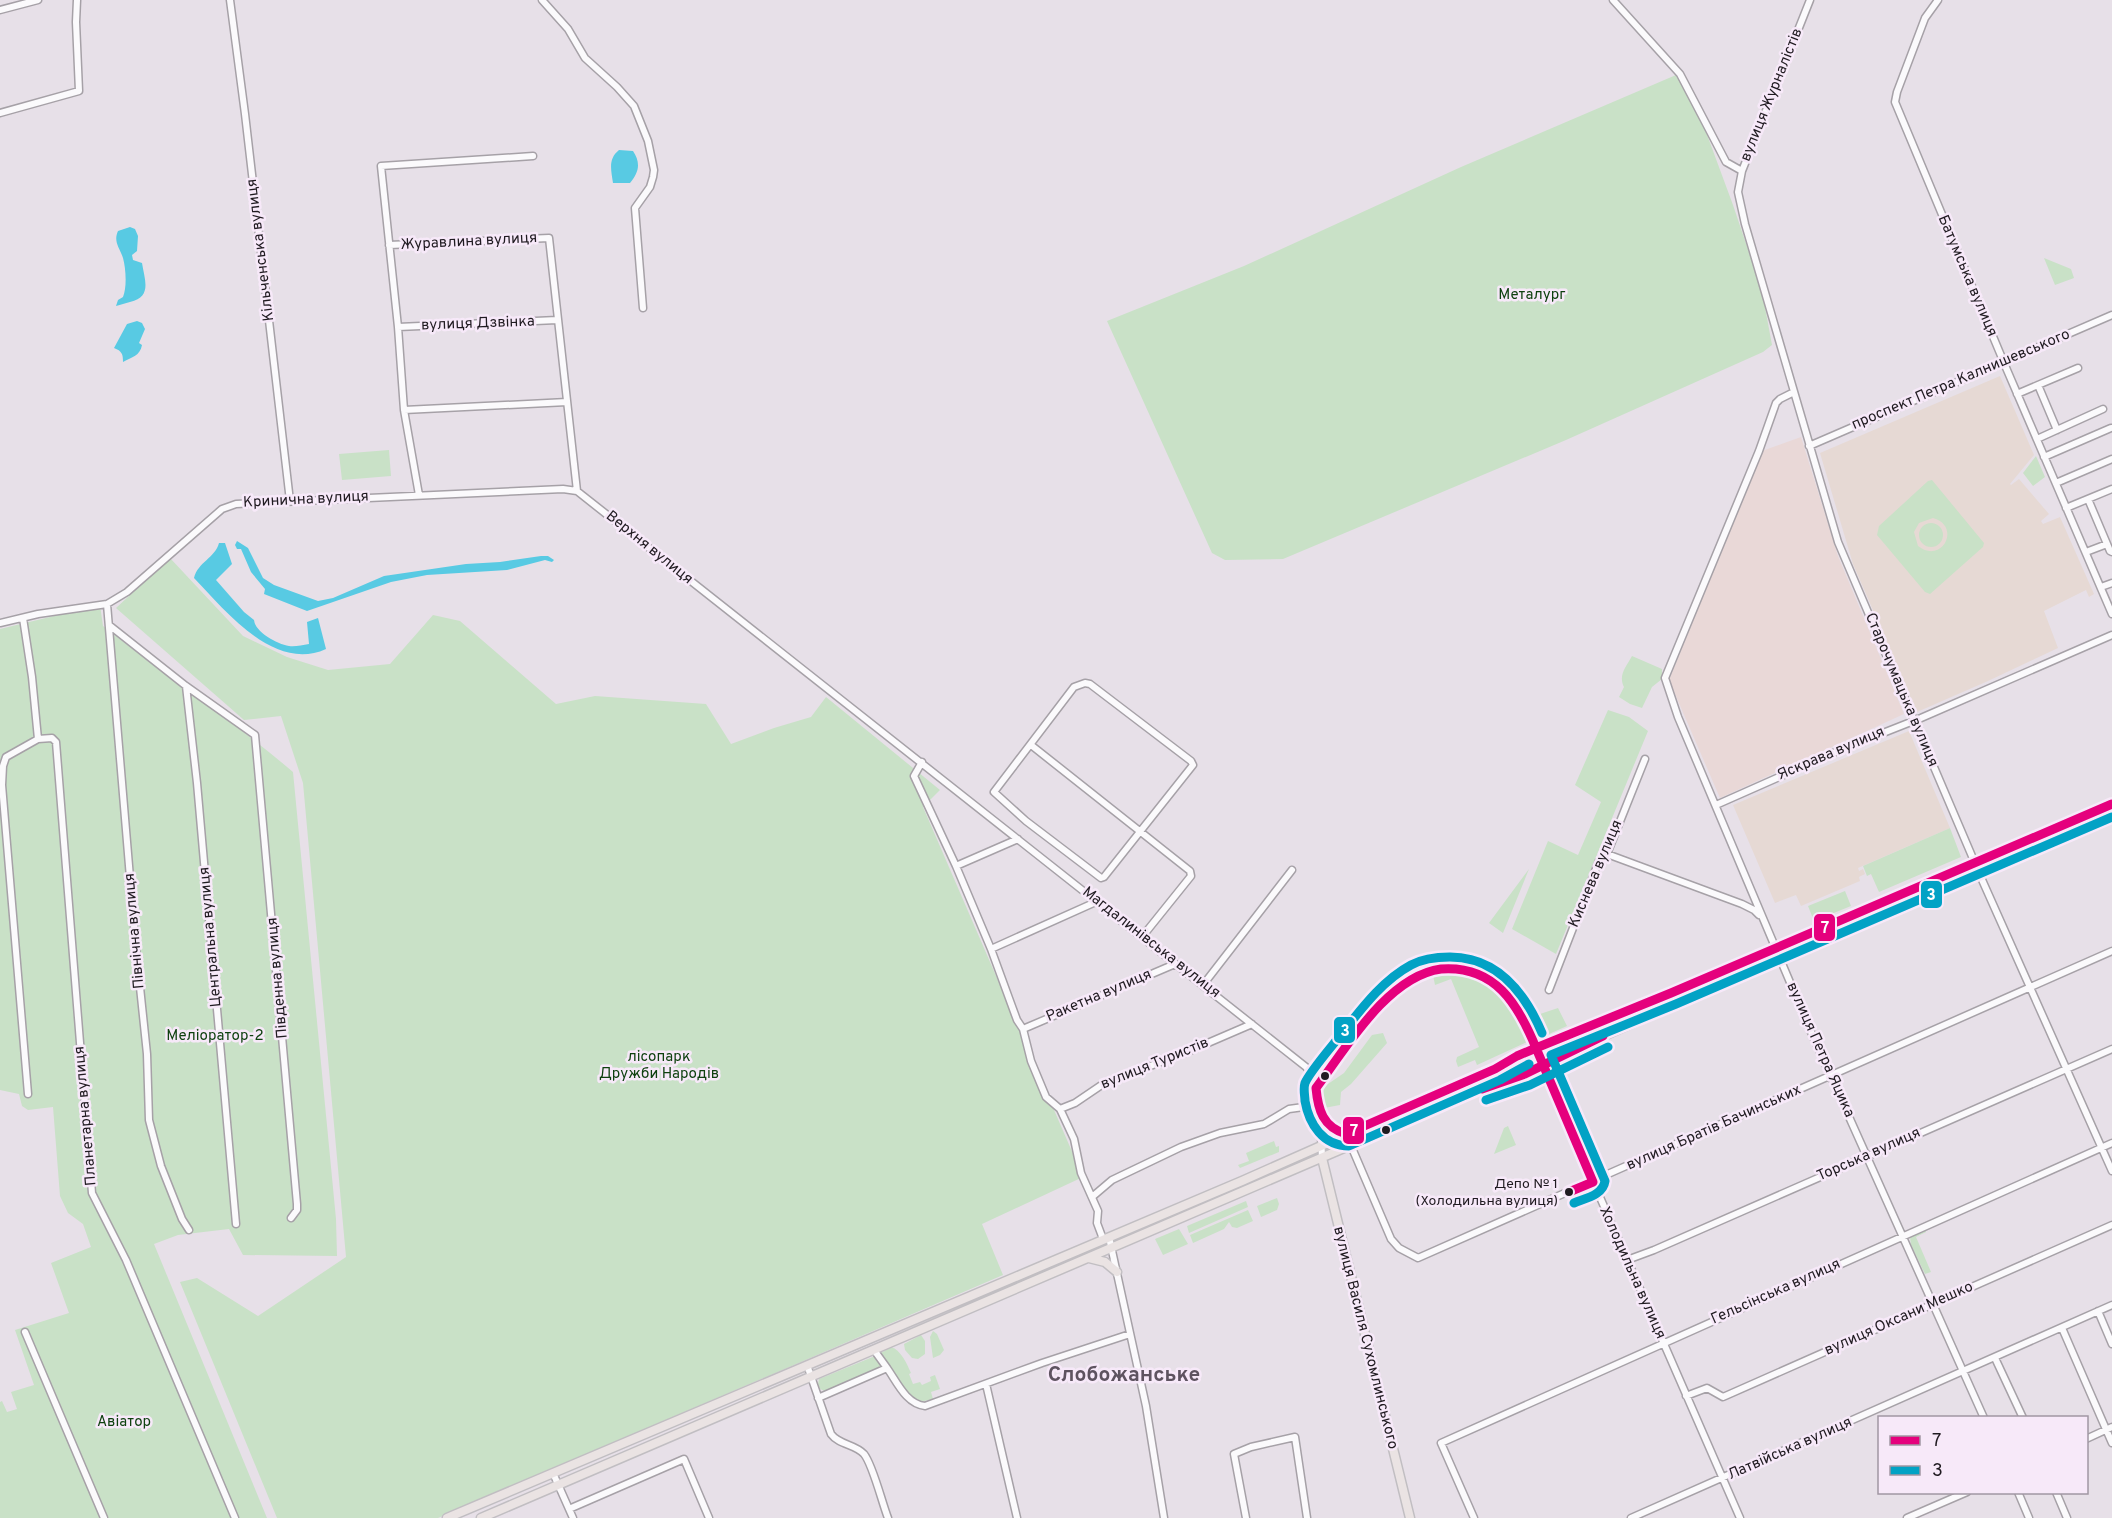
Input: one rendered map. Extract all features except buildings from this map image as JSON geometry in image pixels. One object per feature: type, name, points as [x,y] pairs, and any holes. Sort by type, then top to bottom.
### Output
[{"type":"main road","points":[[447,1518],[1322,1146],[1495,1070],[1543,1052],[1578,1032],[2112,804]]},
{"type":"main road","points":[[481,1518],[1322,1158],[1500,1081],[1522,1068],[1584,1045],[1779,958],[2112,816]]},
{"type":"main road","points":[[1318,1108],[1328,1126],[1346,1134]]},
{"type":"main road","name":"вулиця Василя Сухомлинського","points":[[1322,1158],[1410,1518]]},
{"type":"main road","points":[[1088,1258],[1105,1262],[1117,1272]]},
{"type":"street","points":[[0,10],[38,0]]},
{"type":"street","points":[[0,113],[79,92],[77,0]]},
{"type":"street","name":"Кільченська вулиця","points":[[230,0],[290,501]]},
{"type":"street","points":[[542,0],[568,29],[585,58],[634,106],[648,141],[654,170],[653,177],[650,187],[636,208],[643,308]]},
{"type":"street","points":[[1612,0],[1680,74],[1726,162],[1742,171]]},
{"type":"street","name":"вулиця Журналістів","points":[[1738,192],[1742,171],[1810,0]]},
{"type":"street","name":"Батумська вулиця","points":[[1938,0],[1925,18],[1895,102],[2003,362],[2112,614]]},
{"type":"street","points":[[419,495],[405,410],[381,166],[533,156]]},
{"type":"street","name":"Старочумацька вулиця","points":[[1738,192],[1745,224],[1838,542],[1979,873],[2112,1171]]},
{"type":"street","name":"Журавлина вулиця","points":[[389,245],[549,238],[557,320]]},
{"type":"street","name":"проспект Петра Калнишевського","points":[[1809,446],[2112,315]]},
{"type":"street","points":[[557,320],[577,491]]},
{"type":"street","name":"вулиця Дзвінка","points":[[398,327],[557,320]]},
{"type":"street","points":[[2017,394],[2078,368]]},
{"type":"street","points":[[2038,385],[2057,430]]},
{"type":"street","name":"вулиця Петра Яцика","points":[[1794,392],[1776,403],[1759,451],[1665,678],[1678,717],[1775,949],[1983,1416]]},
{"type":"street","points":[[405,410],[567,402]]},
{"type":"street","points":[[2037,439],[2103,409]]},
{"type":"street","points":[[2044,457],[2110,428]]},
{"type":"street","points":[[2056,483],[2112,459]]},
{"type":"street","name":"Кринична вулиця","points":[[0,622],[107,604],[127,592],[222,509],[236,504],[563,489],[577,491]]},
{"type":"street","points":[[2066,508],[2112,489]]},
{"type":"street","name":"Верхня вулиця","points":[[577,491],[922,762]]},
{"type":"street","points":[[2088,499],[2111,551]]},
{"type":"street","points":[[2086,552],[2107,544]]},
{"type":"street","points":[[2101,587],[2112,583]]},
{"type":"street","name":"Північна вулиця","points":[[107,604],[147,1054],[149,1120],[161,1166],[182,1219],[189,1230]]},
{"type":"street","points":[[23,618],[38,739],[6,757],[2,785],[28,1094]]},
{"type":"street","points":[[109,625],[186,686]]},
{"type":"street","name":"Яскрава вулиця","points":[[1716,805],[2112,635]]},
{"type":"street","points":[[1085,683],[1090,684],[1191,761],[1190,770],[1139,831],[1101,878],[1026,821],[994,792],[1074,687],[1085,683]]},
{"type":"street","name":"Південна вулиця","points":[[186,686],[255,735],[297,1204],[297,1210],[291,1218]]},
{"type":"street","name":"Центральна вулиця","points":[[186,686],[236,1224]]},
{"type":"street","name":"Планетарна вулиця","points":[[38,739],[52,738],[56,742],[92,1193],[126,1260],[235,1518]]},
{"type":"street","points":[[1031,745],[1191,874],[1142,937]]},
{"type":"street","name":"Киснева вулиця","points":[[1549,990],[1599,861],[1607,854],[1645,759]]},
{"type":"street","points":[[922,762],[914,776],[991,949],[1017,1020],[1023,1029],[1031,1061],[1046,1097],[1060,1109],[1074,1138],[1082,1173],[1098,1211],[1097,1223],[1112,1248],[1146,1406],[1164,1518]]},
{"type":"street","name":"Магдалинівська вулиця","points":[[922,762],[1306,1067],[1316,1088],[1322,1158]]},
{"type":"street","points":[[956,866],[1018,839]]},
{"type":"street","points":[[1607,854],[1742,904],[1762,917]]},
{"type":"street","points":[[1203,985],[1292,870]]},
{"type":"street","points":[[991,949],[1098,901]]},
{"type":"street","name":"вулиця Братів Бачинських","points":[[1346,1134],[1391,1239],[1399,1248],[1418,1258],[2112,951]]},
{"type":"street","name":"Ракетна вулиця","points":[[1023,1029],[1175,964]]},
{"type":"street","name":"Холодильна вулиця","points":[[1316,1088],[1374,1015],[1414,977],[1447,969],[1465,969],[1484,976],[1507,994],[1520,1014],[1740,1518]]},
{"type":"street","name":"вулиця Туристів","points":[[1060,1109],[1075,1103],[1103,1084],[1252,1024]]},
{"type":"street","name":"Торська вулиця","points":[[1627,1260],[2112,1049]]},
{"type":"street","points":[[1092,1197],[1112,1180],[1181,1147],[1220,1133],[1264,1124],[1295,1108],[1318,1108]]},
{"type":"street","name":"Гельсінська вулиця","points":[[1474,1518],[1441,1443],[2112,1143]]},
{"type":"street","name":"вулиця Оксани Мешко","points":[[1686,1396],[1707,1388],[1723,1397],[2112,1225]]},
{"type":"street","name":"Латвійська вулиця","points":[[1632,1518],[2112,1305]]},
{"type":"street","points":[[2098,1311],[2112,1344]]},
{"type":"street","points":[[2062,1328],[2109,1429],[2112,1443]]},
{"type":"street","points":[[25,1332],[104,1518]]},
{"type":"street","points":[[874,1350],[910,1400],[916,1405],[925,1406],[1130,1334]]},
{"type":"street","points":[[1995,1358],[2022,1416]]},
{"type":"street","points":[[807,1365],[834,1438],[849,1444],[865,1455],[888,1518]]},
{"type":"street","points":[[819,1398],[887,1368]]},
{"type":"street","points":[[986,1384],[1016,1518]]},
{"type":"street","points":[[2088,1438],[2109,1429]]},
{"type":"street","points":[[1246,1518],[1234,1454],[1251,1447],[1295,1437],[1307,1518]]},
{"type":"street","points":[[569,1509],[684,1459],[710,1518]]},
{"type":"street","points":[[553,1473],[573,1518]]},
{"type":"street","points":[[1907,1518],[1962,1494]]},
{"type":"street","points":[[2019,1494],[2029,1518]]},
{"type":"street","points":[[2057,1494],[2067,1518]]},
{"type":"shaded area","points":[[2000,376],[2034,455],[2010,484],[2019,479],[2049,514],[2041,521],[2043,524],[2060,517],[2094,594],[2089,597],[2086,590],[2044,611],[2058,648],[1917,712],[1853,564],[1820,453]]},
{"type":"shaded area","points":[[1801,437],[1838,556],[1904,714],[1720,798],[1669,680],[1762,451]]},
{"type":"shaded area","points":[[1909,731],[1950,828],[1858,868],[1859,871],[1863,869],[1865,874],[1859,877],[1860,881],[1801,906],[1796,895],[1775,903],[1733,805]]},
{"type":"green space","name":"Металург","points":[[1676,75],[1699,113],[1733,205],[1762,291],[1772,345],[1763,352],[1566,440],[1283,559],[1225,560],[1212,553],[1107,321],[1244,266],[1461,167]]},
{"type":"green space","points":[[2044,258],[2071,269],[2074,278],[2055,285]]},
{"type":"green space","points":[[389,450],[391,476],[342,480],[339,454]]},
{"type":"green space","points":[[2036,456],[2045,477],[2033,486],[2023,473]]},
{"type":"green space","points":[[1932,480],[1984,543],[1983,547],[1930,594],[1925,592],[1877,535],[1879,526],[1928,481]],"holes":[[[1933,518],[1942,522],[1947,535],[1941,548],[1927,551],[1918,546],[1914,532],[1919,523]]]},
{"type":"green space","points":[[1931,523],[1940,526],[1943,535],[1940,544],[1931,547],[1922,544],[1919,535],[1922,526]]},
{"type":"green space","name":"лісопарк Дружби Народів","points":[[170,558],[243,636],[287,657],[328,670],[390,664],[433,615],[460,621],[556,704],[595,696],[706,704],[731,744],[811,717],[826,697],[940,790],[923,807],[1083,1177],[982,1224],[1003,1275],[438,1518],[277,1518],[180,1282],[197,1278],[258,1316],[346,1257],[303,783],[281,716],[244,720],[116,608]]},
{"type":"green space","points":[[100,605],[103,626],[293,772],[336,1219],[337,1256],[243,1255],[229,1229],[178,1235],[154,1244],[267,1518],[0,1518],[0,1402],[2,1401],[7,1412],[17,1409],[11,1392],[34,1385],[15,1330],[69,1313],[51,1263],[91,1247],[83,1224],[68,1213],[60,1196],[53,1107],[28,1110],[22,1106],[19,1094],[0,1090],[0,629]]},
{"type":"green space","points":[[1632,656],[1662,669],[1662,679],[1652,687],[1642,708],[1619,697],[1624,687],[1622,675]]},
{"type":"green space","points":[[1608,710],[1629,717],[1648,731],[1556,954],[1512,929],[1548,841],[1578,855],[1601,802],[1575,785]]},
{"type":"green space","points":[[1950,828],[1961,857],[1879,892],[1871,874],[1867,876],[1863,866]]},
{"type":"green space","points":[[1529,869],[1503,933],[1489,923]]},
{"type":"green space","points":[[1845,891],[1851,906],[1814,921],[1808,906]]},
{"type":"green space","points":[[1447,973],[1477,981],[1498,994],[1514,1015],[1527,1042],[1477,1065],[1475,1060],[1458,1067],[1457,1057],[1479,1047],[1451,979],[1435,985],[1433,975]]},
{"type":"green space","points":[[1558,1008],[1567,1026],[1540,1038],[1531,1017]]},
{"type":"green space","points":[[1383,1033],[1387,1043],[1351,1084],[1341,1092],[1340,1105],[1324,1108],[1322,1095],[1325,1086],[1344,1073],[1372,1035]]},
{"type":"green space","points":[[1508,1126],[1516,1145],[1494,1154],[1504,1128]]},
{"type":"green space","points":[[1274,1141],[1276,1147],[1279,1146],[1279,1152],[1240,1168],[1238,1165],[1249,1161],[1246,1153]]},
{"type":"green space","points":[[1277,1198],[1279,1204],[1277,1210],[1261,1217],[1257,1206]]},
{"type":"green space","points":[[1246,1201],[1248,1207],[1189,1233],[1187,1226]]},
{"type":"green space","points":[[1248,1210],[1253,1221],[1237,1228],[1232,1227],[1229,1222],[1224,1229],[1193,1243],[1190,1235]]},
{"type":"green space","points":[[1925,1228],[1926,1232],[1916,1237],[1931,1272],[1925,1274],[1911,1245],[1910,1237]]},
{"type":"green space","points":[[1179,1229],[1188,1244],[1163,1255],[1155,1239]]},
{"type":"green space","points":[[933,1331],[937,1334],[944,1350],[933,1358],[930,1337]]},
{"type":"green space","points":[[921,1335],[925,1341],[925,1354],[918,1359],[912,1358],[905,1350],[904,1344]]},
{"type":"green space","points":[[891,1347],[901,1354],[906,1362],[913,1384],[920,1382],[922,1385],[931,1381],[930,1377],[935,1375],[940,1389],[931,1392],[933,1399],[920,1402],[909,1396],[879,1354]]},
{"type":"green space","points":[[875,1356],[883,1367],[876,1373],[872,1371],[827,1392],[820,1389],[819,1379]]},
{"type":"water","points":[[619,150],[633,151],[638,163],[637,171],[630,183],[613,183],[612,161]]},
{"type":"water","points":[[130,227],[135,229],[138,236],[137,251],[132,255],[133,260],[142,263],[145,287],[142,296],[137,300],[116,306],[118,300],[123,297],[126,278],[117,235],[118,231]]},
{"type":"water","points":[[137,321],[142,323],[145,329],[139,343],[142,345],[141,349],[135,356],[123,362],[122,353],[114,348],[127,324]]},
{"type":"water","points":[[237,541],[248,548],[263,578],[274,585],[318,601],[333,598],[384,576],[541,556],[548,556],[554,560],[552,562],[545,560],[507,570],[427,575],[391,582],[307,611],[264,594],[265,589],[251,572],[241,549],[237,549],[235,545]]},
{"type":"water","points":[[219,543],[225,543],[232,564],[216,580],[254,620],[262,633],[289,646],[309,644],[307,622],[318,618],[326,649],[307,654],[288,653],[270,646],[252,635],[220,606],[194,578]]},
{"type":"transit line","name":"7","points":[[1536,1048],[1671,993],[2112,804]]},
{"type":"transit line","name":"3","points":[[1574,1203],[1597,1193],[1604,1186],[1605,1181],[1551,1055],[1676,1004],[2112,817]]},
{"type":"transit line","name":"3","points":[[1529,1064],[1500,1080],[1349,1146],[1332,1142],[1319,1132],[1310,1118],[1305,1101],[1304,1085],[1308,1078],[1358,1014],[1391,978],[1420,961],[1445,957],[1467,959],[1496,970],[1518,991],[1542,1033]]},
{"type":"transit line","name":"7","points":[[1441,969],[1460,969],[1476,973],[1502,990],[1521,1017],[1536,1048],[1495,1069],[1346,1134],[1338,1131],[1323,1117],[1316,1088],[1355,1035],[1386,999],[1403,985],[1422,974],[1441,969]]},
{"type":"transit line","name":"7","points":[[1482,1089],[1525,1074],[1603,1036]]},
{"type":"transit line","name":"3","points":[[1486,1100],[1530,1085],[1608,1047]]},
{"type":"transit line","name":"7","points":[[1536,1048],[1593,1182],[1569,1192]]},
{"type":"place","name":"Депо № 1 (Холодильна вулиця)","points":[[1569,1192]]},
{"type":"district","name":"Слобожанське","points":[[1124,1375]]},
{"type":"park label","name":"Меліоратор-2","points":[[215,1036]]},
{"type":"park label","name":"Авіатор","points":[[124,1422]]}]
